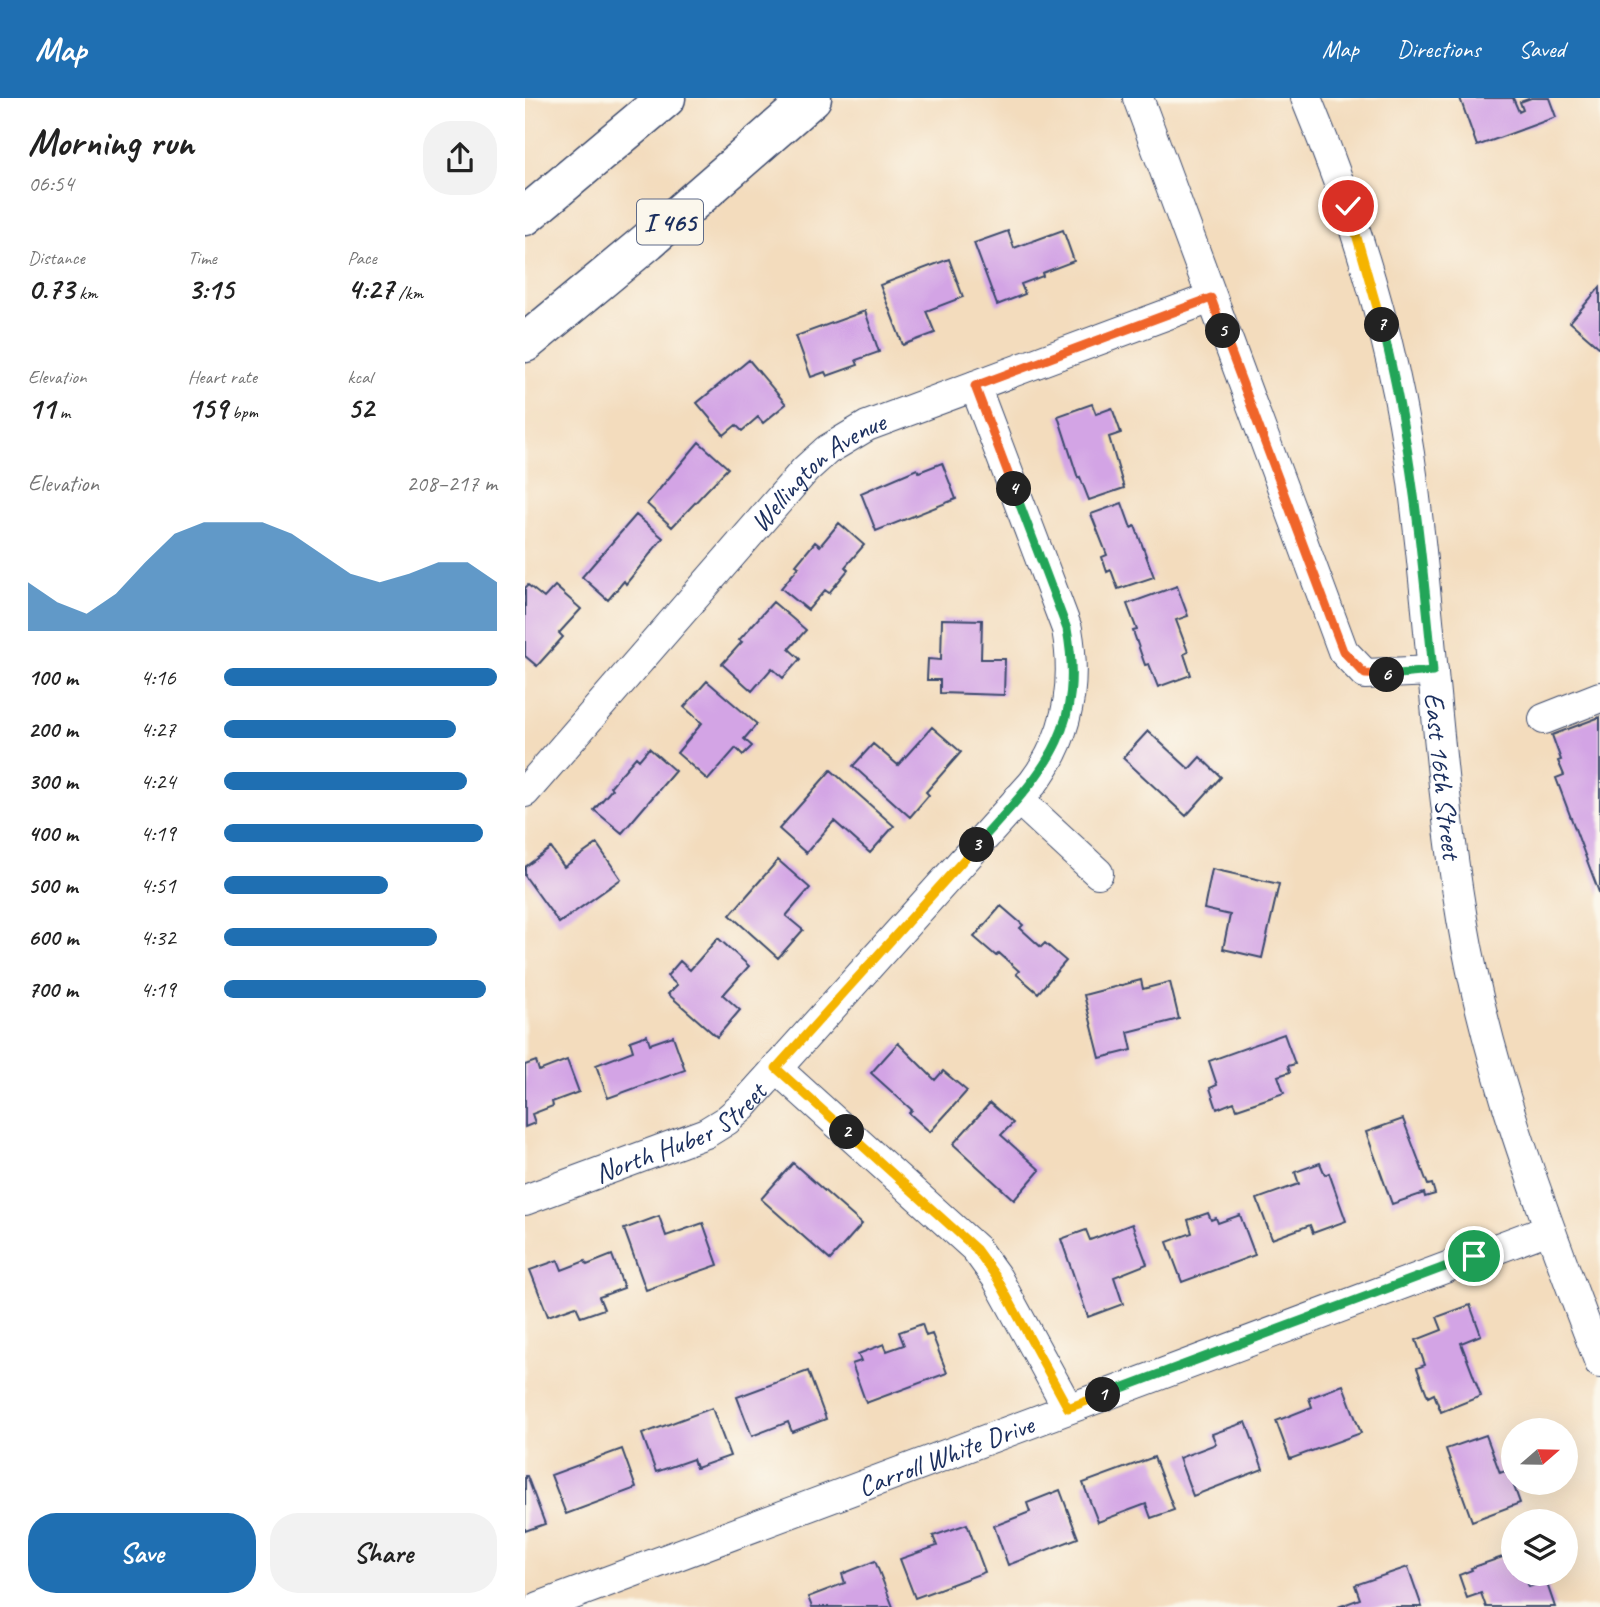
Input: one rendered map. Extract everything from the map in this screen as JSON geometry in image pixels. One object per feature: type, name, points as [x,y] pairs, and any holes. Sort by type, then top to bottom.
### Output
[{"type":"highway","points":[[525,216],[666,98]]},
{"type":"highway","name":"I 465","points":[[525,343],[658,233],[812,98]]},
{"type":"street","points":[[1137,98],[1343,651],[1365,674],[1433,671]]},
{"type":"street","name":"East 16th Street","points":[[1305,98],[1348,206],[1387,345],[1413,481],[1454,868],[1479,1006],[1516,1134],[1600,1363]]},
{"type":"street","name":"Wellington Avenue","points":[[525,792],[816,459],[841,440],[867,426],[1211,298]]},
{"type":"street","name":"North Huber Street","points":[[525,1200],[714,1129],[742,1107],[1040,773],[1058,740],[1066,716],[1071,653],[1067,629],[975,386]]},
{"type":"street","points":[[1544,719],[1600,696]]},
{"type":"street","points":[[1018,799],[1098,873]]},
{"type":"street","points":[[776,1068],[976,1249],[997,1278],[1068,1408]]},
{"type":"street","name":"Carroll White Drive","points":[[539,1607],[1549,1228]]},
{"type":"building","points":[[1460,98],[1513,98],[1519,112],[1523,110],[1520,102],[1531,98],[1549,98],[1556,117],[1477,146]]},
{"type":"building","points":[[1063,230],[1074,261],[1021,284],[1025,294],[997,305],[974,243],[1008,231],[1014,248]]},
{"type":"building","points":[[949,259],[963,297],[926,311],[935,333],[903,345],[880,285]]},
{"type":"building","points":[[1600,287],[1600,348],[1570,322]]},
{"type":"building","points":[[865,311],[879,352],[856,360],[858,365],[827,376],[825,372],[811,377],[796,336]]},
{"type":"building","points":[[749,360],[786,404],[763,423],[758,417],[742,431],[736,425],[724,435],[697,403]]},
{"type":"building","points":[[1092,404],[1096,414],[1112,408],[1121,433],[1109,437],[1124,488],[1089,500],[1080,477],[1078,478],[1058,416]]},
{"type":"building","points":[[699,442],[728,468],[672,527],[647,504]]},
{"type":"building","points":[[942,463],[956,499],[876,531],[861,493],[917,469],[919,472]]},
{"type":"building","points":[[1122,503],[1131,528],[1135,526],[1154,577],[1118,589],[1111,570],[1107,572],[1102,557],[1107,555],[1091,514]]},
{"type":"building","points":[[636,515],[663,538],[626,584],[624,581],[608,600],[582,577]]},
{"type":"building","points":[[839,523],[864,545],[845,567],[848,570],[829,593],[825,590],[808,610],[781,588],[815,542],[820,546]]},
{"type":"building","points":[[528,585],[544,598],[555,586],[581,609],[559,633],[563,637],[537,666],[525,656],[525,588]]},
{"type":"building","points":[[1177,586],[1188,616],[1176,620],[1188,652],[1184,654],[1191,675],[1158,687],[1149,664],[1145,665],[1133,631],[1137,630],[1127,604]]},
{"type":"building","points":[[773,602],[806,630],[789,649],[800,659],[783,678],[772,668],[752,691],[722,664],[742,642],[739,640]]},
{"type":"building","points":[[942,619],[982,620],[981,659],[1005,659],[1004,695],[940,693],[940,680],[927,680],[928,659],[941,660]]},
{"type":"building","points":[[707,681],[757,724],[744,739],[752,746],[743,755],[736,748],[708,780],[677,753],[702,723],[684,707]]},
{"type":"building","points":[[1600,717],[1600,895],[1556,778],[1564,775],[1552,735]]},
{"type":"building","points":[[932,727],[961,752],[926,792],[929,795],[910,817],[853,766],[873,744],[898,765]]},
{"type":"building","points":[[1148,731],[1189,769],[1200,757],[1221,777],[1186,816],[1123,758]]},
{"type":"building","points":[[649,748],[675,771],[622,833],[594,810],[636,757],[639,760]]},
{"type":"building","points":[[831,770],[894,826],[870,853],[834,821],[806,853],[779,829]]},
{"type":"building","points":[[597,844],[621,879],[559,923],[525,876],[525,867],[551,848],[564,867]]},
{"type":"building","points":[[778,860],[810,888],[786,916],[803,930],[778,958],[730,915]]},
{"type":"building","points":[[1212,869],[1279,884],[1262,958],[1223,949],[1230,915],[1204,909]]},
{"type":"building","points":[[1001,906],[1023,925],[1020,928],[1041,947],[1045,943],[1066,961],[1038,993],[1016,974],[1019,971],[999,953],[996,956],[974,937]]},
{"type":"building","points":[[718,938],[749,966],[723,995],[740,1010],[717,1037],[668,994],[677,985],[667,976],[680,961],[690,970]]},
{"type":"building","points":[[1141,980],[1143,989],[1170,982],[1179,1019],[1128,1032],[1132,1050],[1100,1058],[1084,995]]},
{"type":"building","points":[[1284,1034],[1295,1064],[1288,1066],[1290,1072],[1278,1076],[1284,1093],[1237,1109],[1234,1102],[1217,1109],[1210,1088],[1217,1085],[1209,1061]]},
{"type":"building","points":[[647,1035],[650,1044],[673,1036],[685,1070],[608,1098],[596,1065],[633,1051],[630,1041]]},
{"type":"building","points":[[898,1043],[935,1080],[943,1071],[967,1091],[930,1132],[909,1113],[912,1110],[871,1073]]},
{"type":"building","points":[[567,1060],[579,1092],[552,1102],[553,1106],[532,1114],[535,1123],[525,1127],[525,1065],[536,1061],[539,1071]]},
{"type":"building","points":[[990,1103],[1013,1123],[1001,1135],[1040,1170],[1014,1200],[953,1144]]},
{"type":"building","points":[[1403,1119],[1428,1185],[1432,1184],[1435,1194],[1425,1197],[1424,1193],[1392,1204],[1366,1132]]},
{"type":"building","points":[[793,1163],[862,1224],[830,1260],[761,1199]]},
{"type":"building","points":[[1320,1163],[1325,1175],[1329,1173],[1346,1221],[1313,1233],[1310,1225],[1272,1239],[1257,1199],[1299,1184],[1295,1172]]},
{"type":"building","points":[[1208,1213],[1211,1220],[1216,1218],[1218,1223],[1240,1215],[1255,1255],[1182,1282],[1167,1242],[1192,1233],[1188,1220]]},
{"type":"building","points":[[659,1216],[666,1236],[703,1223],[718,1265],[646,1290],[624,1229]]},
{"type":"building","points":[[1132,1224],[1147,1264],[1114,1277],[1123,1304],[1088,1317],[1061,1239],[1086,1230],[1090,1240]]},
{"type":"building","points":[[612,1255],[624,1288],[599,1297],[604,1309],[581,1317],[576,1306],[548,1316],[530,1270],[558,1260],[562,1270],[585,1261],[587,1265]]},
{"type":"building","points":[[1470,1305],[1481,1335],[1461,1343],[1481,1396],[1441,1412],[1434,1394],[1428,1397],[1417,1368],[1425,1365],[1416,1340],[1442,1330],[1437,1317]]},
{"type":"building","points":[[922,1324],[926,1336],[932,1334],[947,1373],[866,1403],[852,1364],[861,1361],[858,1354],[884,1344],[887,1351],[904,1345],[899,1332]]},
{"type":"building","points":[[808,1371],[826,1419],[792,1432],[788,1422],[752,1436],[737,1397]]},
{"type":"building","points":[[1343,1385],[1361,1433],[1290,1459],[1276,1421],[1312,1407],[1309,1398]]},
{"type":"building","points":[[712,1408],[730,1456],[696,1468],[693,1459],[656,1472],[642,1434]]},
{"type":"building","points":[[1246,1422],[1263,1469],[1193,1496],[1179,1458],[1216,1444],[1212,1434]]},
{"type":"building","points":[[1486,1435],[1501,1473],[1501,1495],[1517,1495],[1520,1503],[1472,1521],[1446,1449]]},
{"type":"building","points":[[622,1449],[636,1488],[566,1514],[551,1475]]},
{"type":"building","points":[[1154,1457],[1174,1510],[1151,1518],[1146,1504],[1098,1522],[1083,1483]]},
{"type":"building","points":[[525,1476],[545,1524],[525,1531]]},
{"type":"building","points":[[1060,1490],[1078,1538],[1008,1565],[994,1526],[1030,1512],[1027,1503]]},
{"type":"building","points":[[967,1524],[985,1572],[915,1598],[900,1559],[937,1546],[933,1536]]},
{"type":"building","points":[[1501,1558],[1501,1586],[1548,1586],[1555,1607],[1486,1607],[1481,1593],[1467,1598],[1459,1575],[1472,1570],[1471,1568]]},
{"type":"building","points":[[875,1561],[893,1607],[812,1607],[808,1597],[845,1583],[842,1574]]},
{"type":"building","points":[[1408,1567],[1422,1607],[1338,1607],[1360,1599],[1355,1585]]},
{"type":"route","points":[[1348,206],[1369,275],[1401,411],[1413,481],[1433,671],[1391,675],[1365,674],[1343,651],[1211,298],[975,386],[1067,629],[1072,679],[1066,716],[1053,751],[1033,783],[776,1068],[976,1249],[997,1278],[1068,1408],[1474,1256]]}]
